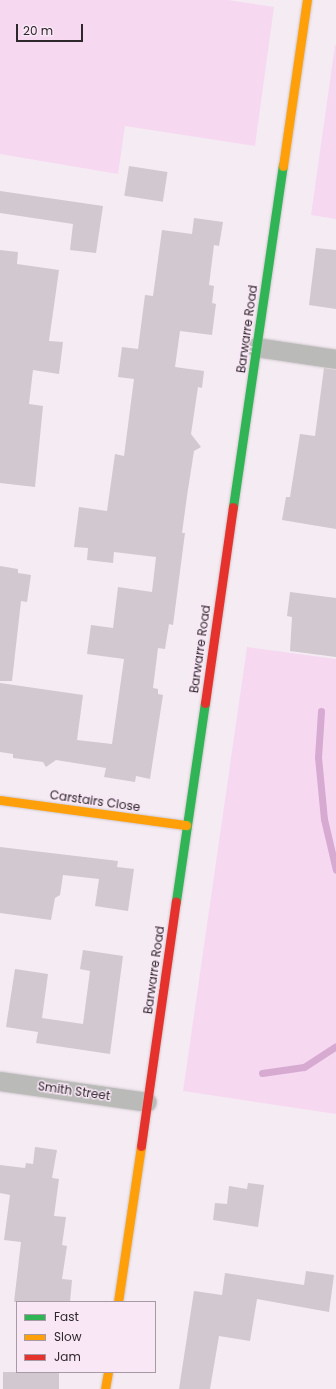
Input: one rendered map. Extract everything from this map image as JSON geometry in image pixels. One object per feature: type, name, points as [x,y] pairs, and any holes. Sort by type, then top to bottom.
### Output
[{"type":"street","name":"Barwarre Road","points":[[118,1301],[186,825],[307,0]]},
{"type":"street","points":[[256,347],[336,359]]},
{"type":"street","name":"Carstairs Close","points":[[0,800],[186,825]]},
{"type":"street","name":"Smith Street","points":[[0,1081],[147,1102]]},
{"type":"street","points":[[106,1389],[108,1373]]},
{"type":"shaded area","points":[[0,0],[229,0],[274,7],[255,146],[125,126],[118,174],[0,154]]},
{"type":"shaded area","points":[[335,45],[336,46],[336,219],[311,215]]},
{"type":"shaded area","points":[[247,647],[336,659],[336,1114],[183,1091]]},
{"type":"building","points":[[129,166],[168,172],[163,202],[124,196]]},
{"type":"building","points":[[0,191],[103,206],[96,253],[70,250],[73,224],[0,213]]},
{"type":"building","points":[[194,218],[223,222],[219,246],[214,245],[209,285],[214,286],[212,303],[216,304],[212,335],[180,331],[175,367],[204,371],[202,388],[198,387],[191,434],[201,447],[194,451],[182,533],[185,533],[173,625],[169,624],[165,649],[158,648],[153,688],[158,689],[158,694],[163,695],[150,779],[136,776],[135,782],[104,777],[106,768],[56,760],[46,767],[43,762],[13,758],[13,754],[0,752],[0,683],[83,695],[77,740],[112,744],[124,659],[87,654],[91,625],[113,628],[118,587],[152,592],[156,557],[114,552],[113,563],[87,560],[88,548],[74,547],[79,507],[107,511],[115,454],[124,456],[134,379],[118,377],[122,347],[138,349],[145,295],[153,296],[162,230],[192,234]]},
{"type":"building","points":[[316,248],[336,250],[336,309],[309,305]]},
{"type":"building","points":[[0,250],[18,252],[17,264],[59,270],[49,341],[63,342],[59,374],[33,370],[29,404],[43,406],[35,487],[0,483]]},
{"type":"building","points":[[324,368],[336,370],[336,529],[282,520],[286,497],[290,497],[300,434],[315,436]]},
{"type":"building","points":[[0,566],[18,569],[18,573],[31,575],[27,602],[21,601],[12,681],[0,681]]},
{"type":"building","points":[[290,592],[336,598],[336,657],[290,651],[292,617],[287,616]]},
{"type":"building","points":[[0,847],[118,861],[117,867],[134,869],[128,911],[95,906],[99,879],[63,875],[60,895],[55,898],[51,920],[0,913]]},
{"type":"building","points":[[83,950],[123,956],[110,1054],[36,1043],[38,1032],[6,1027],[15,969],[48,974],[42,1018],[83,1024],[90,971],[80,969]]},
{"type":"building","points":[[35,1147],[57,1150],[52,1178],[59,1179],[54,1216],[66,1217],[62,1245],[67,1246],[62,1279],[72,1280],[70,1301],[14,1302],[21,1242],[4,1240],[10,1195],[0,1193],[0,1165],[25,1168],[26,1163],[33,1164]]},
{"type":"building","points":[[248,1183],[264,1185],[258,1227],[213,1220],[215,1203],[227,1204],[229,1186],[247,1189]]},
{"type":"building","points":[[306,1271],[334,1275],[329,1312],[257,1299],[250,1341],[219,1336],[210,1389],[179,1389],[194,1291],[222,1295],[225,1273],[304,1285]]},
{"type":"building","points":[[3,1372],[59,1373],[59,1389],[3,1389]]},
{"type":"waterway","points":[[321,711],[318,757],[324,819],[336,870]]},
{"type":"waterway","points":[[262,1073],[304,1067],[336,1046]]},
{"type":"traffic: fast","points":[[233,507],[283,166]]},
{"type":"traffic: fast","points":[[176,901],[205,703]]},
{"type":"traffic: slow","points":[[283,166],[307,0]]},
{"type":"traffic: slow","points":[[0,800],[186,825]]},
{"type":"traffic: slow","points":[[118,1301],[141,1146]]},
{"type":"traffic: slow","points":[[105,1389],[108,1373]]},
{"type":"traffic: jam","points":[[205,703],[233,507]]},
{"type":"traffic: jam","points":[[141,1146],[176,901]]}]
